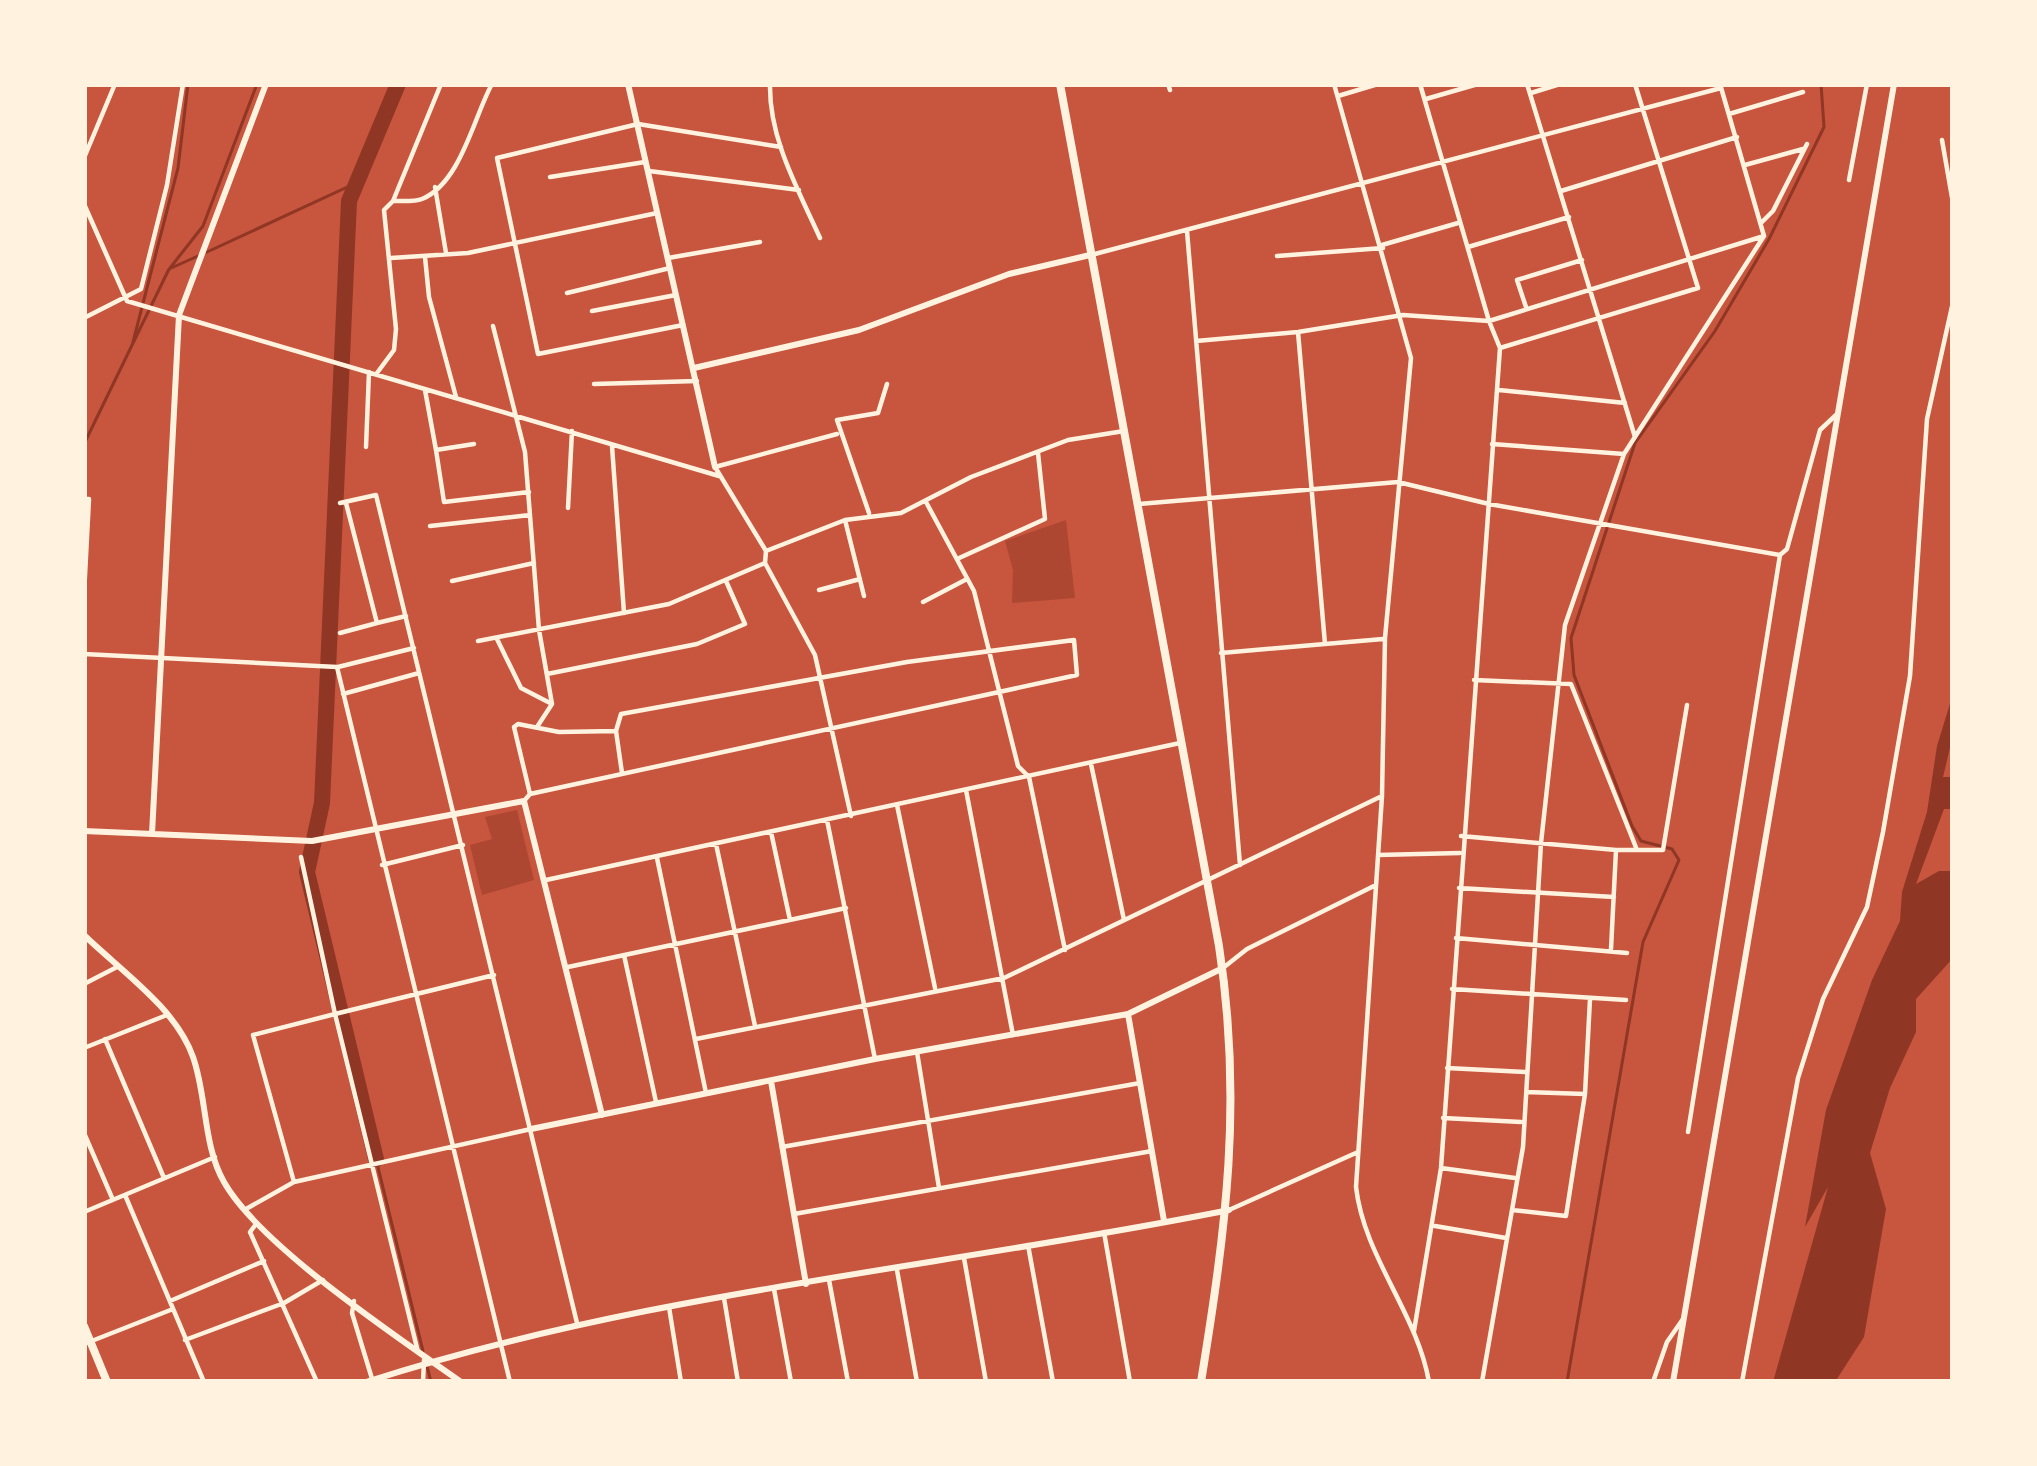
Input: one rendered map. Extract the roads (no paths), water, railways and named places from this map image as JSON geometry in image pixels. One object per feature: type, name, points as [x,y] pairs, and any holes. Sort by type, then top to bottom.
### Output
[{"type":"main road","points":[[1060,84],[1223,968],[1233,1135],[1229,1210],[1201,1382]]},
{"type":"main road","points":[[84,1326],[107,1382]]},
{"type":"street","points":[[84,158],[115,84]]},
{"type":"street","points":[[84,318],[127,301],[141,289],[167,185],[183,84]]},
{"type":"street","points":[[152,834],[179,316],[266,84]]},
{"type":"street","points":[[366,447],[373,373],[394,350],[396,329],[384,210],[393,201],[441,84]]},
{"type":"street","points":[[393,201],[423,199],[436,187],[479,122],[492,84]]},
{"type":"street","points":[[628,84],[717,472],[766,551],[765,562],[815,655],[850,816]]},
{"type":"street","points":[[770,84],[770,112],[781,147],[820,238]]},
{"type":"street","points":[[1334,84],[1403,315],[1411,358],[1385,638],[1382,796],[1358,1152],[1359,1216],[1414,1331],[1429,1382]]},
{"type":"street","points":[[1338,96],[1378,84]]},
{"type":"street","points":[[1414,1331],[1441,1168],[1461,836],[1500,348],[1420,84]]},
{"type":"street","points":[[1424,99],[1478,84]]},
{"type":"street","points":[[1527,84],[1635,437]]},
{"type":"street","points":[[1530,93],[1560,84]]},
{"type":"street","points":[[1500,348],[1698,288],[1635,84]]},
{"type":"street","points":[[1850,180],[1867,84]]},
{"type":"street","points":[[1673,1382],[1894,84]]},
{"type":"street","points":[[694,368],[860,330],[1009,274],[1721,86],[1764,236],[1624,454],[1565,625],[1541,843],[1524,1122],[1481,1382]]},
{"type":"street","points":[[1729,114],[1803,92]]},
{"type":"street","points":[[683,325],[538,354],[497,158],[638,124],[781,147]]},
{"type":"street","points":[[1561,191],[1737,137]]},
{"type":"street","points":[[1942,140],[1953,203]]},
{"type":"street","points":[[1745,165],[1805,146],[1773,211],[1761,223]]},
{"type":"street","points":[[550,177],[646,166],[799,190]]},
{"type":"street","points":[[436,187],[446,254]]},
{"type":"street","points":[[84,204],[127,301]]},
{"type":"street","points":[[388,258],[446,254],[657,213]]},
{"type":"street","points":[[1468,247],[1569,217]]},
{"type":"street","points":[[1277,256],[1383,247],[1460,222]]},
{"type":"street","points":[[1187,230],[1240,865]]},
{"type":"street","points":[[1196,341],[1298,332],[1403,315],[1489,321],[1764,236]]},
{"type":"street","points":[[668,258],[760,242]]},
{"type":"street","points":[[425,255],[429,297],[456,397]]},
{"type":"street","points":[[1527,310],[1517,280],[1582,260]]},
{"type":"street","points":[[567,292],[670,268]]},
{"type":"street","points":[[592,311],[676,296]]},
{"type":"street","points":[[127,301],[717,472],[837,434]]},
{"type":"street","points":[[1742,1382],[1798,1078],[1822,999],[1867,907],[1883,832],[1910,676],[1927,419],[1953,302]]},
{"type":"street","points":[[493,326],[518,415],[529,492],[539,630],[552,704],[537,727]]},
{"type":"street","points":[[1298,332],[1325,644]]},
{"type":"street","points":[[594,384],[697,381]]},
{"type":"street","points":[[869,513],[837,434],[837,420],[878,412],[887,384]]},
{"type":"street","points":[[425,388],[444,502],[529,492]]},
{"type":"street","points":[[1497,389],[1625,403]]},
{"type":"street","points":[[1688,1132],[1780,555],[1787,548],[1820,430],[1835,415]]},
{"type":"street","points":[[568,508],[572,431]]},
{"type":"street","points":[[766,551],[869,513],[888,517],[971,477],[1068,440],[1124,431]]},
{"type":"street","points":[[436,450],[474,444]]},
{"type":"street","points":[[611,444],[623,613]]},
{"type":"street","points":[[1492,444],[1624,454]]},
{"type":"street","points":[[957,559],[1045,518],[1038,453]]},
{"type":"street","points":[[1138,504],[1398,482],[1489,504],[1780,555]]},
{"type":"street","points":[[377,623],[343,503],[350,497],[376,496],[578,1323]]},
{"type":"street","points":[[84,499],[89,499],[84,595]]},
{"type":"street","points":[[926,502],[967,579],[992,651],[1018,766],[1029,777],[1065,950]]},
{"type":"street","points":[[430,526],[530,515]]},
{"type":"street","points":[[845,520],[864,596]]},
{"type":"street","points":[[478,641],[669,604],[765,562]]},
{"type":"street","points":[[452,581],[534,563]]},
{"type":"street","points":[[819,590],[860,579]]},
{"type":"street","points":[[923,602],[967,579]]},
{"type":"street","points":[[547,674],[697,644],[745,624],[726,580]]},
{"type":"street","points":[[340,633],[406,616]]},
{"type":"street","points":[[1221,653],[1385,638]]},
{"type":"street","points":[[497,639],[521,688],[552,704]]},
{"type":"street","points":[[84,831],[312,842],[455,815],[622,773],[1077,675],[1074,640],[621,714],[616,731],[622,773]]},
{"type":"street","points":[[84,654],[335,668],[414,648]]},
{"type":"street","points":[[335,668],[510,1382]]},
{"type":"street","points":[[343,694],[420,673]]},
{"type":"street","points":[[1473,680],[1574,688],[1637,850]]},
{"type":"street","points":[[1461,836],[1663,850],[1688,705]]},
{"type":"street","points":[[602,1115],[514,727],[616,731]]},
{"type":"street","points":[[546,880],[1182,743]]},
{"type":"street","points":[[1091,764],[1124,920]]},
{"type":"street","points":[[966,790],[1013,1035]]},
{"type":"street","points":[[696,1040],[1004,978],[1382,796]]},
{"type":"street","points":[[897,805],[936,990]]},
{"type":"street","points":[[827,820],[875,1059]]},
{"type":"street","points":[[771,832],[790,920]]},
{"type":"street","points":[[716,844],[756,1027]]},
{"type":"street","points":[[382,865],[463,845]]},
{"type":"street","points":[[1611,949],[1616,850]]},
{"type":"street","points":[[1378,856],[1460,853]]},
{"type":"street","points":[[656,856],[706,1093]]},
{"type":"street","points":[[301,857],[418,1352]]},
{"type":"street","points":[[246,1209],[294,1183],[451,1145],[770,1079],[1128,1014],[1376,885]]},
{"type":"street","points":[[1459,888],[1614,897]]},
{"type":"street","points":[[568,968],[846,908]]},
{"type":"street","points":[[84,935],[167,1015],[193,1056],[223,1181],[246,1209],[323,1280],[461,1382]]},
{"type":"street","points":[[1456,938],[1627,953]]},
{"type":"street","points":[[624,955],[656,1104]]},
{"type":"street","points":[[84,984],[117,968]]},
{"type":"street","points":[[294,1183],[253,1035],[494,976]]},
{"type":"street","points":[[1452,989],[1626,1000]]},
{"type":"street","points":[[1512,1210],[1566,1216],[1585,1094],[1590,999]]},
{"type":"street","points":[[1128,1014],[1164,1221]]},
{"type":"street","points":[[84,1048],[167,1015]]},
{"type":"street","points":[[105,1039],[164,1178]]},
{"type":"street","points":[[917,1052],[939,1188]]},
{"type":"street","points":[[1447,1068],[1527,1072]]},
{"type":"street","points":[[770,1079],[806,1284]]},
{"type":"street","points":[[782,1147],[1140,1083]]},
{"type":"street","points":[[1526,1092],[1585,1094]]},
{"type":"street","points":[[1443,1118],[1524,1122]]},
{"type":"street","points":[[84,1133],[113,1200]]},
{"type":"street","points":[[794,1214],[1152,1151]]},
{"type":"street","points":[[354,1300],[352,1313],[370,1381],[428,1361],[578,1323],[1229,1210],[1358,1152]]},
{"type":"street","points":[[84,1212],[215,1157]]},
{"type":"street","points":[[1441,1168],[1515,1178]]},
{"type":"street","points":[[125,1195],[203,1382]]},
{"type":"street","points":[[258,1222],[250,1232],[317,1382]]},
{"type":"street","points":[[1433,1226],[1506,1238]]},
{"type":"street","points":[[1104,1232],[1130,1382]]},
{"type":"street","points":[[1028,1245],[1053,1382]]},
{"type":"street","points":[[964,1257],[986,1382]]},
{"type":"street","points":[[87,1342],[264,1260]]},
{"type":"street","points":[[896,1268],[917,1382]]},
{"type":"street","points":[[185,1340],[284,1303],[323,1280]]},
{"type":"street","points":[[829,1280],[848,1382]]},
{"type":"street","points":[[774,1289],[791,1382]]},
{"type":"street","points":[[724,1298],[738,1382]]},
{"type":"street","points":[[669,1307],[681,1382]]},
{"type":"street","points":[[1653,1382],[1667,1342],[1683,1318]]},
{"type":"street","points":[[423,1382],[428,1361]]},
{"type":"waterway","points":[[133,342],[178,168],[188,84]]},
{"type":"waterway","points":[[170,268],[203,226],[257,84]]},
{"type":"waterway","points":[[376,1159],[307,872],[322,803],[349,201],[398,84]]},
{"type":"waterway","points":[[1567,1382],[1643,942],[1679,860],[1672,849],[1641,841],[1632,826],[1574,675],[1571,638],[1635,443],[1715,331],[1769,239],[1824,127],[1821,84]]},
{"type":"waterway","points":[[207,252],[356,183]]},
{"type":"waterway","points":[[84,444],[169,269],[198,256]]},
{"type":"waterway","points":[[376,1159],[423,1351]]},
{"type":"waterway","points":[[427,1366],[431,1382]]}]
